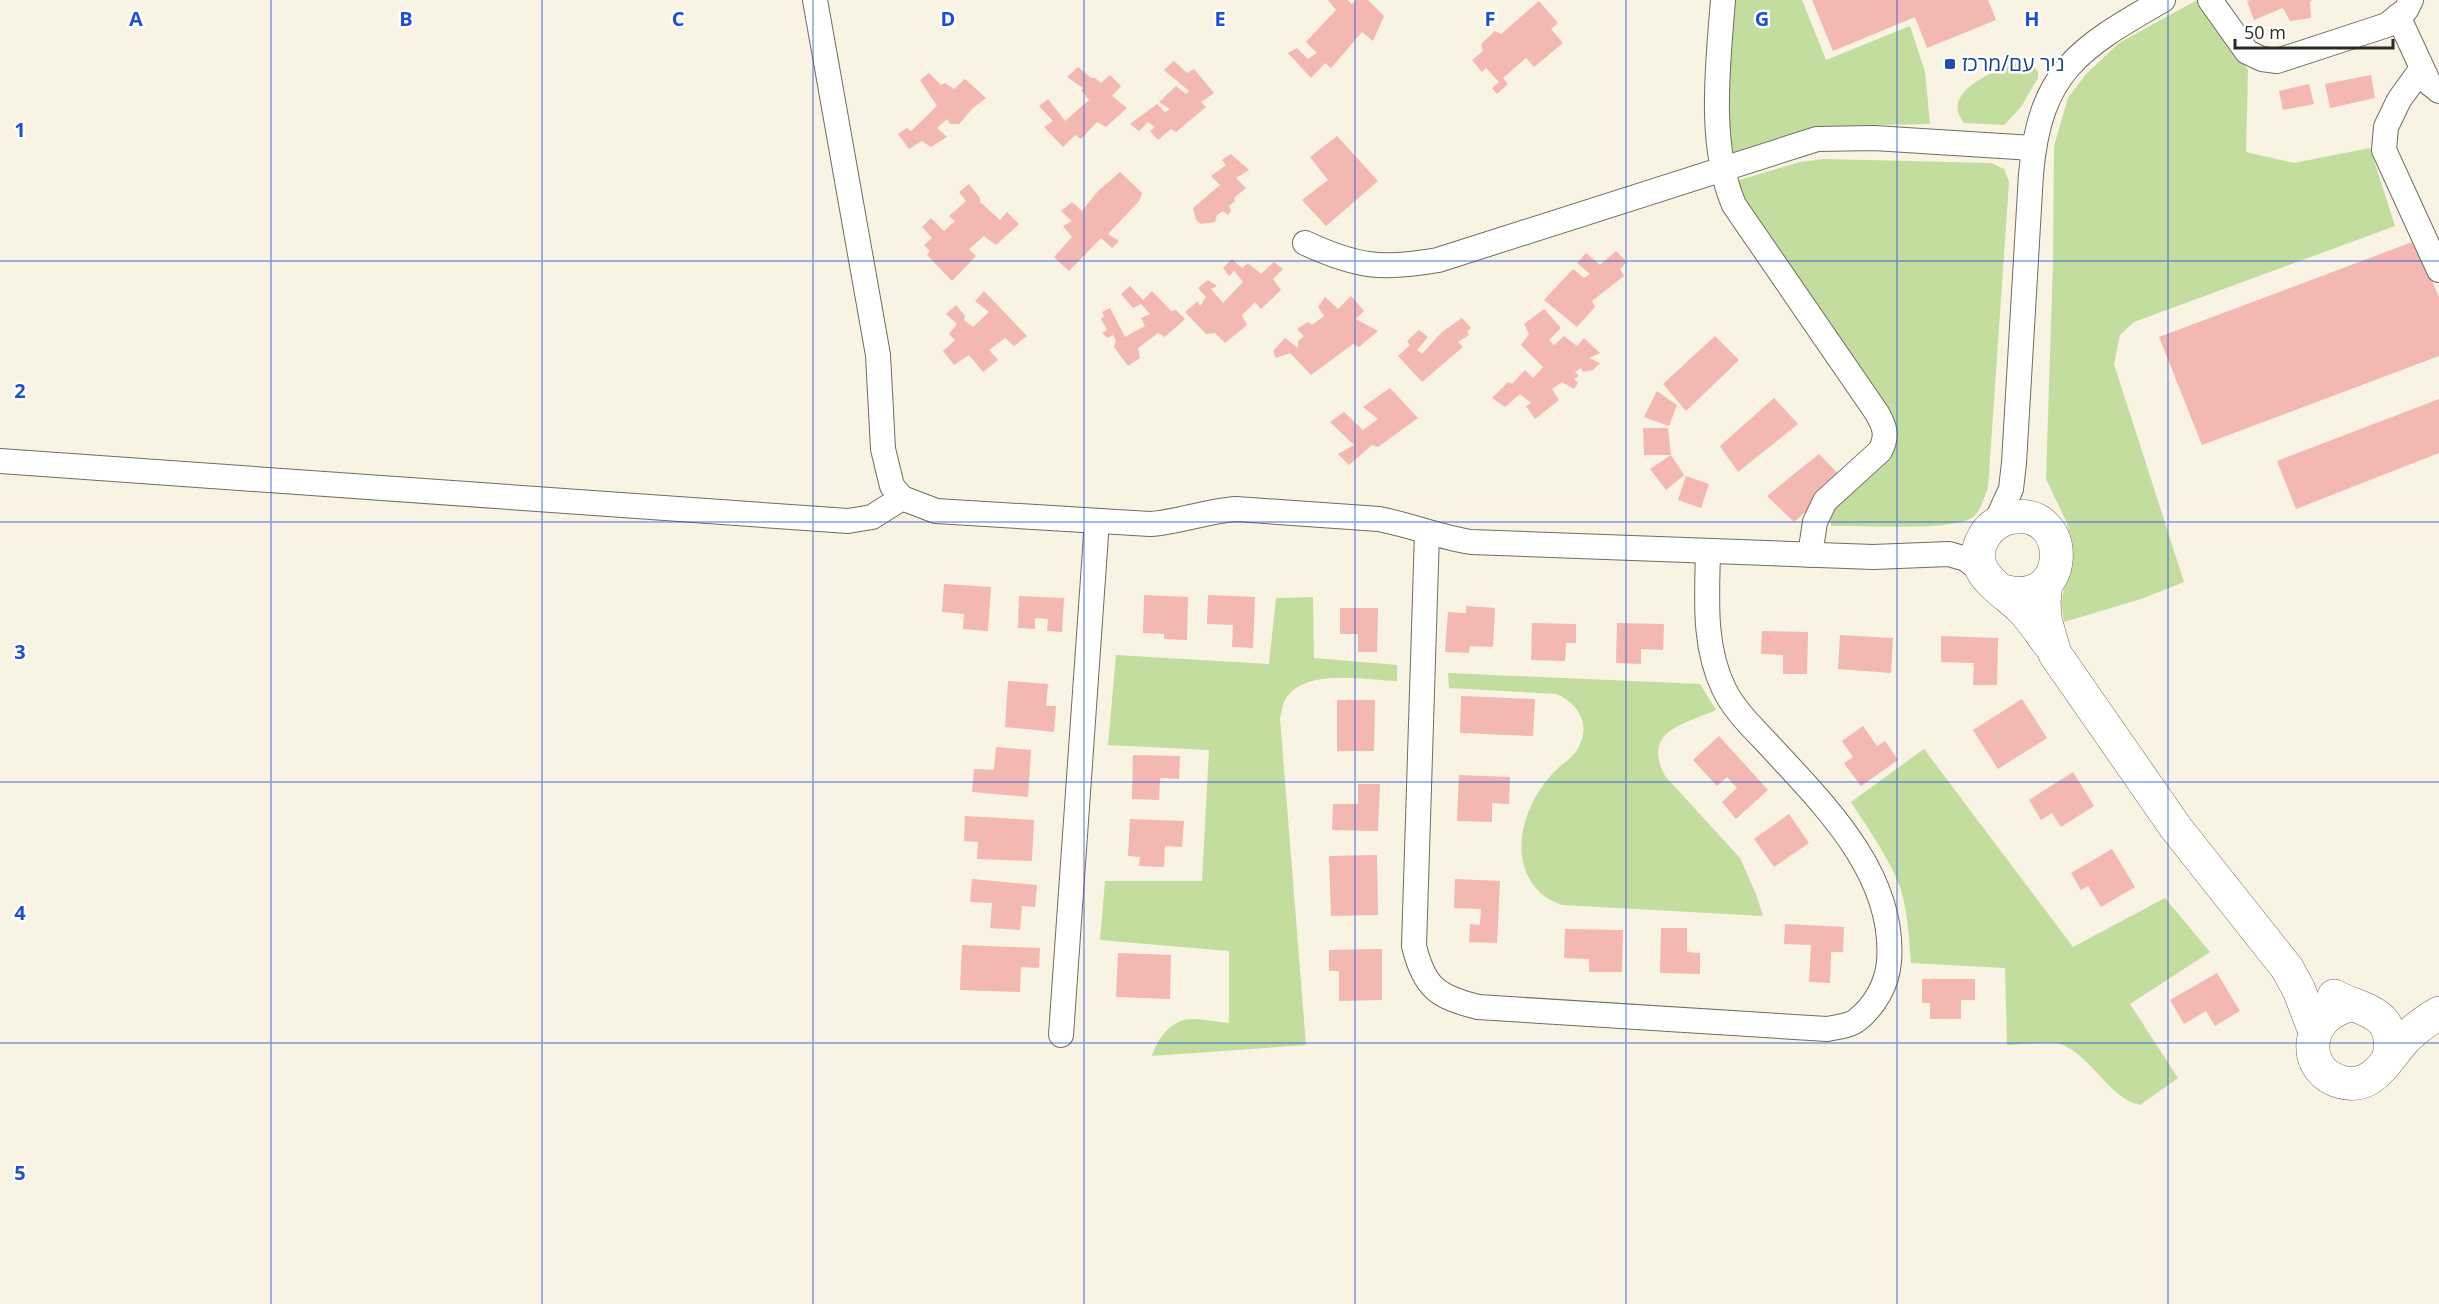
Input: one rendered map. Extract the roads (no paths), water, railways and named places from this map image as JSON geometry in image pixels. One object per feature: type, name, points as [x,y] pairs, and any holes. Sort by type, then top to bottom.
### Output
[{"type":"main road","points":[[1993,582],[2021,594],[2030,593],[2046,583],[2053,574],[2057,552],[2055,541],[2041,524],[2030,518],[2018,516],[2006,518],[1990,528],[1979,553],[1993,582],[2035,624],[2176,828],[2287,968],[2299,990],[2315,1032]]},
{"type":"main road","points":[[2046,583],[2045,620],[2054,651]]},
{"type":"main road","points":[[2275,953],[2318,987],[2364,1009],[2384,1022],[2391,1045],[2389,1057]]},
{"type":"main road","points":[[2340,1008],[2413,1014],[2439,1011],[2407,1037],[2374,1077],[2362,1082],[2341,1082],[2332,1078],[2317,1062],[2313,1053],[2315,1032],[2320,1022],[2328,1013],[2340,1008]]},
{"type":"street","points":[[815,0],[878,355],[886,469],[892,486],[902,498],[936,511],[1150,525],[1174,522],[1212,510],[1236,509],[1379,519],[1471,542],[1873,557],[1949,554],[1966,559],[1993,582]]},
{"type":"street","points":[[1723,0],[1719,75],[1722,169],[1734,205],[1877,413],[1886,432],[1885,442],[1880,451],[1821,507],[1815,522],[1810,555]]},
{"type":"street","points":[[1931,554],[1990,528],[2011,489],[2015,458],[2033,148],[2047,101],[2071,62],[2091,43],[2163,0]]},
{"type":"street","points":[[2210,0],[2247,52],[2262,59],[2277,61],[2387,25],[2404,8],[2422,68],[2429,83],[2439,91]]},
{"type":"street","points":[[2422,68],[2399,100],[2386,127],[2384,150],[2439,270]]},
{"type":"street","points":[[1305,243],[1371,266],[1402,267],[1429,262],[1795,144],[1817,139],[1843,137],[2033,148]]},
{"type":"street","points":[[2015,458],[2021,485],[2041,524]]},
{"type":"street","points":[[0,461],[848,521],[872,518],[902,498]]},
{"type":"street","points":[[1061,1035],[1097,521]]},
{"type":"street","points":[[1427,532],[1414,946],[1421,972],[1430,985],[1454,1001],[1478,1007],[1827,1029],[1856,1022],[1875,1001],[1888,976],[1890,946],[1884,912],[1871,876],[1849,836],[1746,720],[1725,691],[1711,655],[1706,614],[1708,551]]},
{"type":"place","name":"ניר עם/מרכז","points":[[1950,64]]}]
